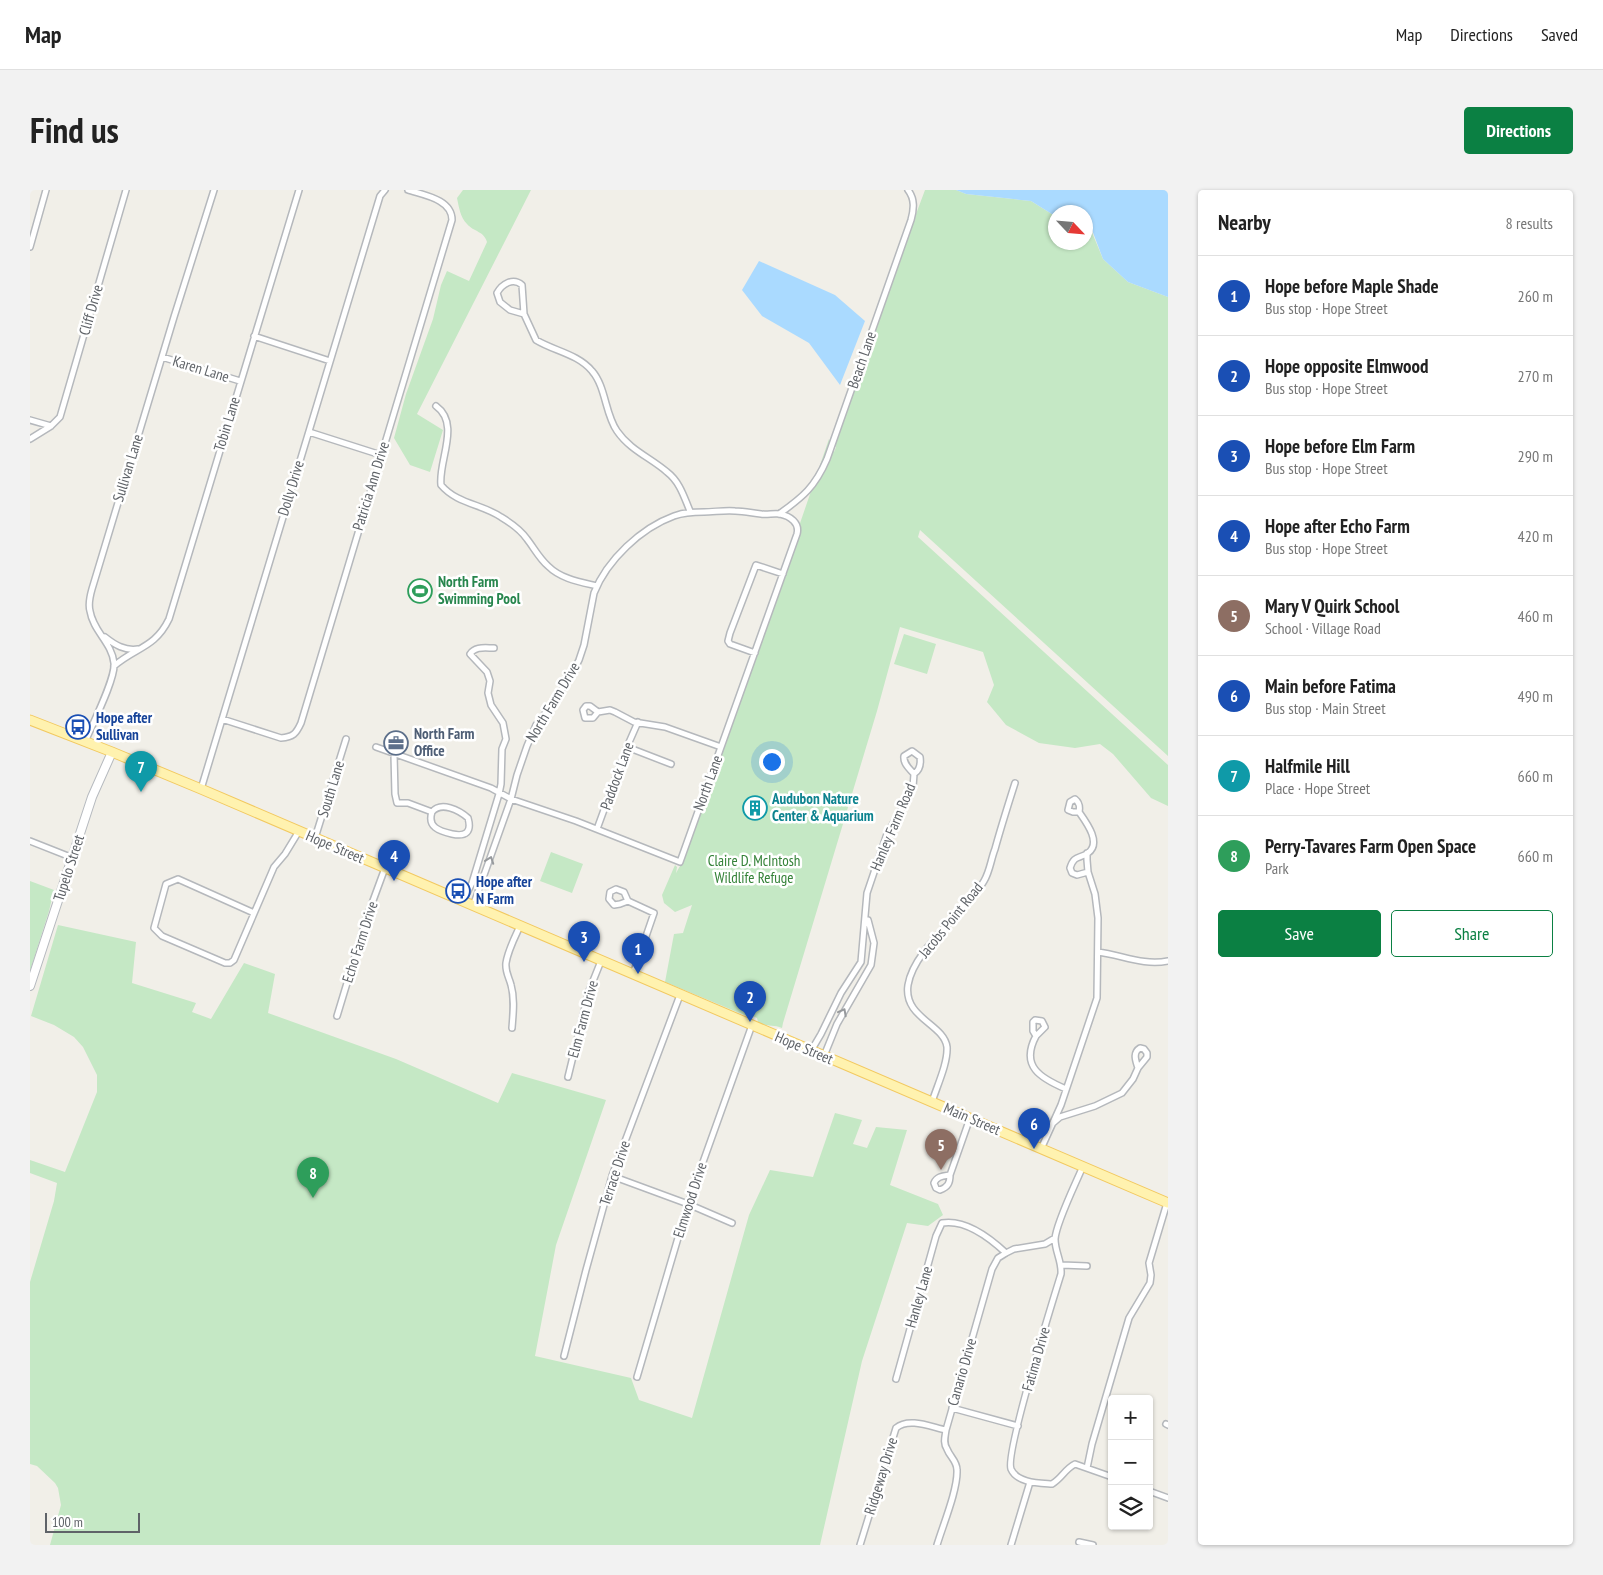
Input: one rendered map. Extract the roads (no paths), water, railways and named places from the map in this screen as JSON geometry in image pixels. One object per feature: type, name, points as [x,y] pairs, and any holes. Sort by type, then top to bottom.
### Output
[{"type":"main road","name":"Hope Street","points":[[30,720],[201,789],[860,1071]]},
{"type":"main road","name":"Tupelo Street","points":[[30,986],[92,797],[112,752]]},
{"type":"main road","name":"Main Street","points":[[860,1071],[1168,1203]]},
{"type":"street","points":[[30,247],[46,190]]},
{"type":"street","name":"Cliff Drive","points":[[30,439],[51,426],[58,419],[62,410],[126,190]]},
{"type":"street","name":"Sullivan Lane","points":[[114,666],[112,652],[90,613],[89,601],[214,190]]},
{"type":"street","name":"Tobin Lane","points":[[114,666],[129,654],[141,649],[157,638],[168,619],[299,190]]},
{"type":"street","name":"Dolly Drive","points":[[201,789],[380,196],[385,190]]},
{"type":"street","name":"Patricia Ann Drive","points":[[222,719],[281,738],[290,737],[297,733],[452,220],[449,208],[443,203],[408,190]]},
{"type":"street","name":"Beach Lane","points":[[779,514],[800,499],[813,486],[827,459],[911,220],[913,204],[908,190]]},
{"type":"street","points":[[524,314],[510,310],[500,302],[498,293],[501,286],[513,281],[522,285],[524,314],[536,340],[579,360],[593,371],[609,417],[616,431],[637,452],[660,466],[674,479],[690,511]]},
{"type":"street","points":[[254,336],[330,361]]},
{"type":"street","name":"Karen Lane","points":[[162,357],[240,381]]},
{"type":"street","points":[[436,406],[444,415],[447,427],[447,437],[440,470],[440,482],[444,488],[459,500],[499,515],[517,527],[540,558],[555,572],[573,581],[597,586]]},
{"type":"street","points":[[30,420],[51,426]]},
{"type":"street","points":[[309,432],[380,455]]},
{"type":"street","name":"North Farm Drive","points":[[473,906],[512,798],[517,775],[536,725],[552,705],[579,660],[597,586],[613,560],[639,535],[674,516],[690,511],[779,514]]},
{"type":"street","name":"North Lane","points":[[376,747],[491,788],[499,794],[598,829],[680,862],[797,534],[798,524],[794,520],[779,514]]},
{"type":"street","points":[[755,653],[730,644],[728,641],[730,633],[756,565],[783,574]]},
{"type":"street","points":[[102,636],[117,646],[133,650],[141,649]]},
{"type":"street","points":[[463,902],[472,883],[501,784],[502,749],[506,739],[503,723],[488,693],[490,681],[488,672],[470,654],[475,649],[494,648]]},
{"type":"street","points":[[86,742],[108,688],[114,666]]},
{"type":"street","points":[[598,712],[607,710],[634,722],[665,726],[721,747]]},
{"type":"street","name":"Paddock Lane","points":[[598,829],[627,747],[638,722]]},
{"type":"street","name":"South Lane","points":[[315,838],[346,739]]},
{"type":"street","points":[[627,747],[671,764]]},
{"type":"street","points":[[394,754],[397,803],[408,803],[432,812]]},
{"type":"street","name":"Hanley Farm Road","points":[[811,1051],[841,993],[861,962],[864,945],[867,893],[887,834],[913,787],[914,774]]},
{"type":"street","name":"Jacobs Point Road","points":[[932,1102],[947,1053],[946,1044],[942,1035],[917,1013],[911,1004],[908,995],[908,984],[918,960],[966,906],[984,880],[1015,783]]},
{"type":"street","points":[[440,806],[462,813],[468,818],[470,824],[468,831],[460,836],[438,830],[431,821],[432,812],[440,806]]},
{"type":"street","points":[[1079,812],[1086,822],[1093,842],[1092,848],[1087,853],[1076,858],[1070,868],[1072,873],[1077,875],[1088,872]]},
{"type":"street","points":[[254,912],[178,879],[166,884],[154,928],[162,936],[225,963],[230,963],[234,960],[274,868],[299,831]]},
{"type":"street","points":[[30,841],[73,858]]},
{"type":"street","points":[[1041,1149],[1066,1089],[1097,998],[1096,904],[1088,872],[1087,853]]},
{"type":"street","name":"Echo Farm Drive","points":[[337,1016],[367,917],[385,868]]},
{"type":"street","points":[[628,901],[654,913],[633,974]]},
{"type":"street","name":"Hanley Farm Road","points":[[824,1056],[834,1029],[868,972],[874,953],[874,943],[869,929],[866,909]]},
{"type":"street","points":[[512,1028],[514,1010],[511,985],[506,972],[506,961],[520,926]]},
{"type":"street","points":[[1098,952],[1144,962],[1168,961]]},
{"type":"street","name":"Elm Farm Drive","points":[[568,1077],[588,992],[601,960]]},
{"type":"street","points":[[858,967],[868,972]]},
{"type":"street","points":[[841,993],[852,997]]},
{"type":"street","name":"Terrace Drive","points":[[564,1356],[612,1176],[680,995]]},
{"type":"street","points":[[826,1024],[834,1029]]},
{"type":"street","name":"Elmwood Drive","points":[[637,1377],[688,1204],[752,1025]]},
{"type":"street","points":[[1036,1036],[1029,1056],[1030,1062],[1034,1069],[1047,1080],[1066,1089]]},
{"type":"street","points":[[1053,1123],[1060,1117],[1095,1106],[1122,1093],[1133,1079],[1138,1068]]},
{"type":"street","points":[[950,1175],[970,1118]]},
{"type":"street","points":[[1006,1253],[1045,1244],[1055,1238],[1083,1166]]},
{"type":"street","points":[[612,1176],[688,1204],[732,1223]]},
{"type":"street","points":[[1087,1468],[1092,1444],[1129,1318],[1150,1283],[1149,1263],[1168,1203]]},
{"type":"street","name":"Hanley Lane","points":[[896,1379],[936,1236],[942,1223],[949,1222],[983,1234],[1006,1253]]},
{"type":"street","name":"Fatima Drive","points":[[1030,1482],[1023,1480],[1011,1469],[1010,1462],[1018,1426],[1061,1274],[1062,1265],[1056,1250],[1055,1238]]},
{"type":"street","name":"Canario Drive","points":[[937,1545],[957,1480],[957,1467],[946,1449],[944,1441],[946,1430],[988,1281],[998,1258],[1006,1253]]},
{"type":"street","points":[[1062,1265],[1087,1266]]},
{"type":"street","points":[[952,1408],[1018,1426]]},
{"type":"street","name":"Ridgeway Drive","points":[[860,1545],[896,1428],[901,1424],[908,1423],[946,1430]]},
{"type":"street","points":[[1011,1545],[1030,1482],[1052,1484],[1062,1476],[1068,1467],[1075,1464],[1108,1476]]},
{"type":"street","points":[[1153,1492],[1168,1498]]},
{"type":"street","points":[[1079,1542],[1093,1545]]},
{"type":"water","points":[[956,190],[1168,190],[1168,297],[1128,282],[1103,259],[1093,233],[1093,205],[1048,205],[1048,212],[1031,201],[966,194]]},
{"type":"water","points":[[759,261],[835,295],[865,321],[840,385],[809,343],[762,316],[742,290]]},
{"type":"place","name":"North Farm Swimming Pool","points":[[420,591]]},
{"type":"place","name":"Hope after Sullivan","points":[[78,727]]},
{"type":"place","name":"North Farm Office","points":[[396,743]]},
{"type":"place","name":"Halfmile Hill","points":[[141,792]]},
{"type":"place","name":"Audubon Nature Center & Aquarium","points":[[755,808]]},
{"type":"place","name":"Hope after Echo Farm","points":[[394,881]]},
{"type":"place","name":"Hope after N Farm","points":[[458,891]]},
{"type":"place","name":"Hope before Elm Farm","points":[[584,962]]},
{"type":"place","name":"Hope before Maple Shade","points":[[638,974]]},
{"type":"place","name":"Hope opposite Elmwood","points":[[750,1022]]},
{"type":"place","name":"Main before Fatima","points":[[1034,1149]]},
{"type":"place","name":"Mary V Quirk School","points":[[941,1170]]},
{"type":"place","name":"Perry-Tavares Farm Open Space","points":[[313,1198]]},
{"type":"park label","name":"Claire D. McIntosh Wildlife Refuge","points":[[754,870]]}]
